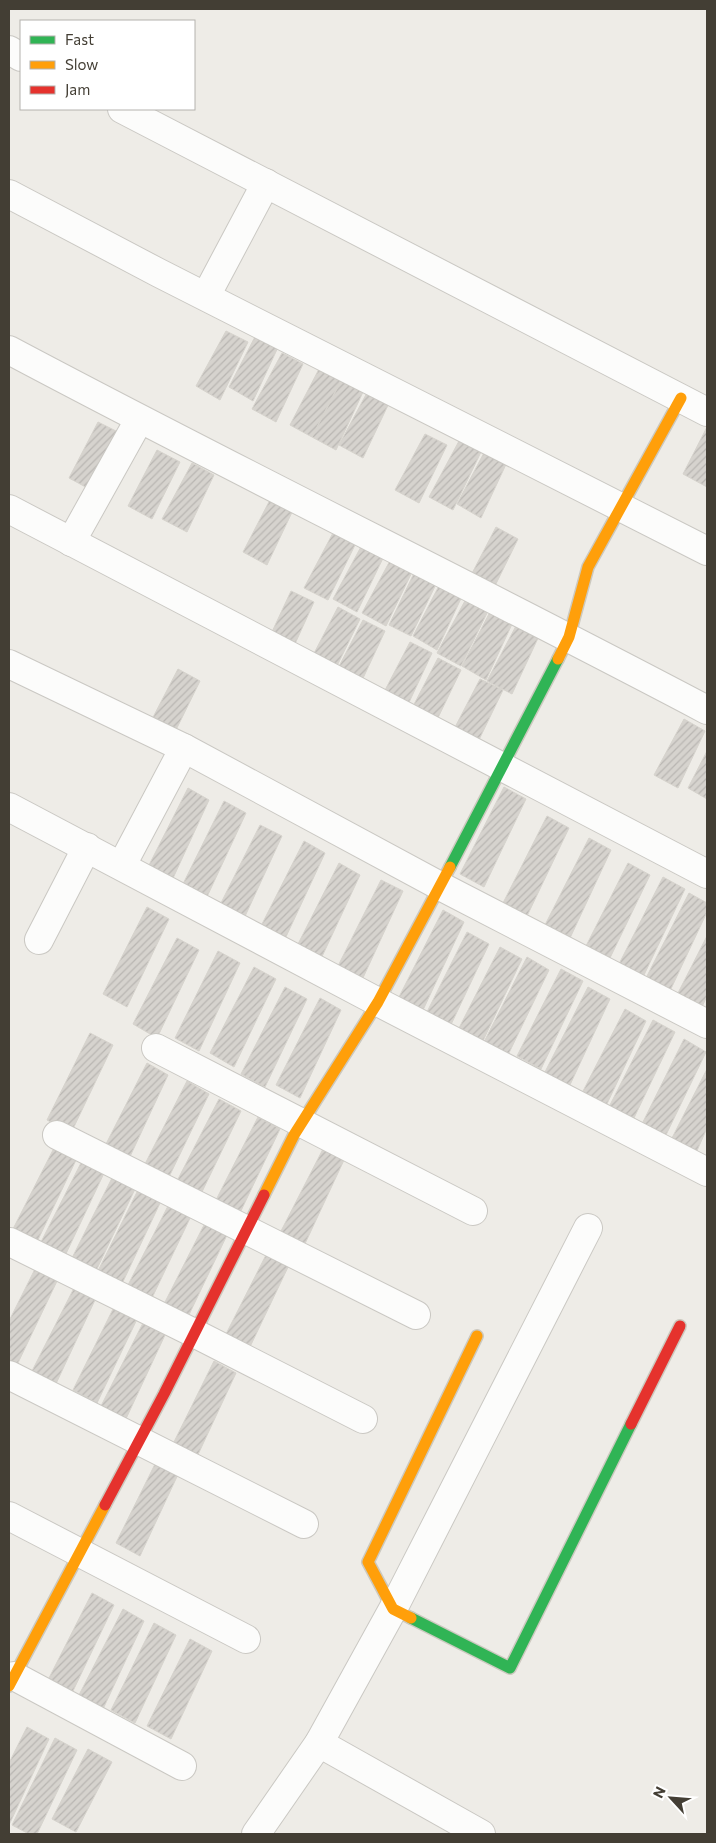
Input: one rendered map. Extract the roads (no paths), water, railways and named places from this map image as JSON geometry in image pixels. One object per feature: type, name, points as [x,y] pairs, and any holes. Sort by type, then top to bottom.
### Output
[{"type":"street","points":[[9,50],[20,56]]},
{"type":"street","points":[[124,110],[707,412]]},
{"type":"street","points":[[206,296],[266,184]]},
{"type":"street","points":[[9,194],[707,550]]},
{"type":"street","points":[[9,350],[139,420],[569,637],[707,710]]},
{"type":"street","points":[[182,1766],[10,1683],[139,1440],[301,1124],[378,1002],[502,768],[569,637],[588,567],[681,398]]},
{"type":"street","points":[[71,542],[139,420]]},
{"type":"street","points":[[9,510],[707,874]]},
{"type":"street","points":[[9,664],[184,748],[440,886],[707,1024]]},
{"type":"street","points":[[122,865],[184,748]]},
{"type":"street","points":[[9,807],[87,846],[378,1002],[707,1172]]},
{"type":"street","points":[[39,940],[87,846]]},
{"type":"street","points":[[156,1048],[473,1211]]},
{"type":"street","points":[[57,1135],[416,1315]]},
{"type":"street","points":[[256,1834],[319,1743],[393,1609],[588,1228]]},
{"type":"street","points":[[10,1242],[363,1419]]},
{"type":"street","points":[[477,1336],[368,1562],[393,1609],[510,1668],[680,1326]]},
{"type":"street","points":[[9,1375],[304,1524]]},
{"type":"street","points":[[9,1516],[246,1639]]},
{"type":"street","points":[[319,1743],[481,1834]]}]
